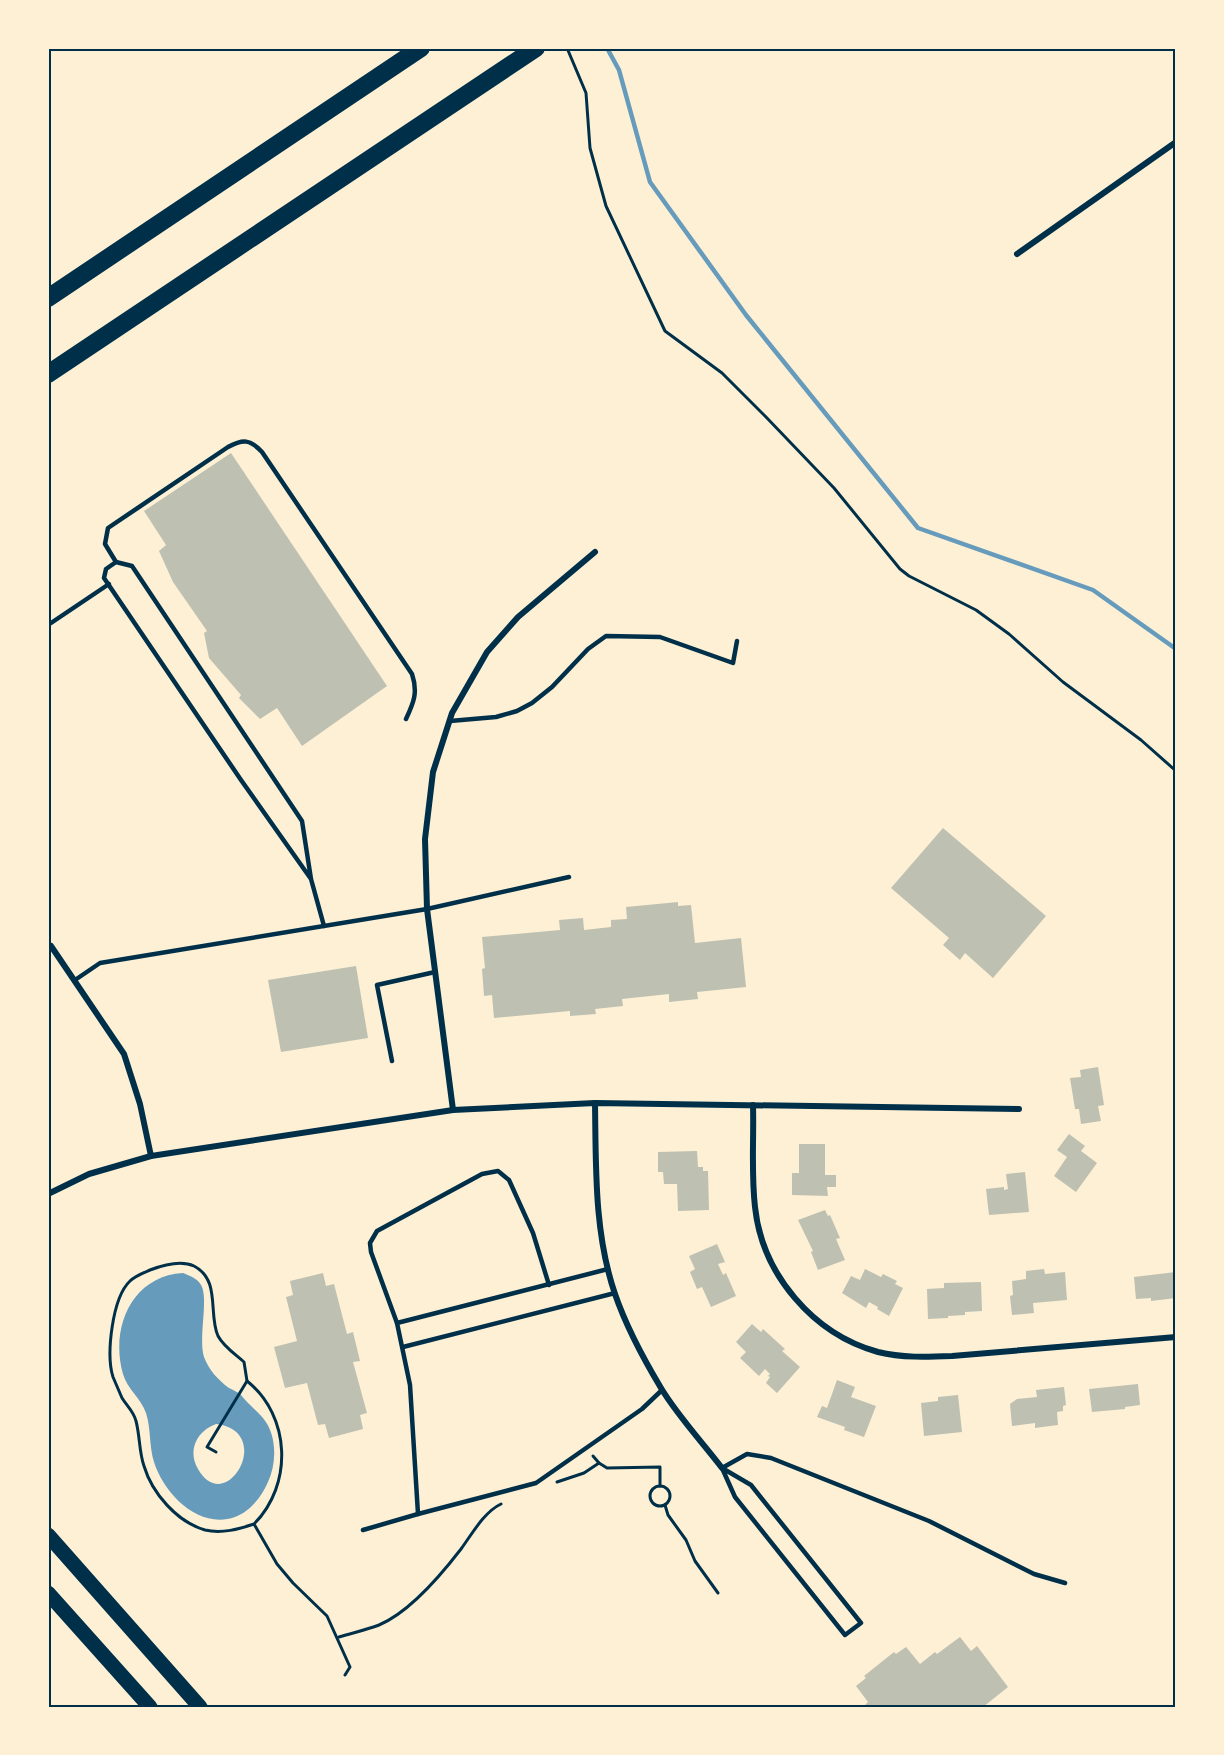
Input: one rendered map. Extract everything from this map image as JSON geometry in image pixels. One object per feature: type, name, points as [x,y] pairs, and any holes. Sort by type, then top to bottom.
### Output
[{"type":"highway","points":[[48,298],[421,48]]},
{"type":"highway","points":[[48,374],[536,48]]},
{"type":"highway","points":[[48,292],[80,277]]},
{"type":"main road","points":[[48,1535],[200,1707]]},
{"type":"main road","points":[[48,1593],[150,1707]]},
{"type":"street","points":[[1017,254],[1176,142]]},
{"type":"street","points":[[453,1110],[427,909],[425,839],[433,772],[450,721],[487,652],[518,617],[595,552]]},
{"type":"street","points":[[50,946],[124,1054],[140,1104],[151,1156]]},
{"type":"street","points":[[594,1103],[597,1200],[608,1269],[615,1293],[625,1319],[662,1390],[722,1468]]},
{"type":"street","points":[[48,1194],[89,1174],[151,1156],[453,1110],[594,1103],[1019,1109]]},
{"type":"street","points":[[753,1105],[755,1207],[764,1248],[785,1288],[814,1318],[842,1338],[879,1352],[916,1357],[1176,1337]]},
{"type":"lane","points":[[324,926],[311,879],[302,821],[132,566],[117,562],[105,544],[108,528],[228,447],[240,441],[254,444],[262,452],[412,674],[416,687],[415,701],[406,719]]},
{"type":"lane","points":[[117,562],[106,569],[105,578],[241,780],[311,879]]},
{"type":"lane","points":[[48,625],[109,584]]},
{"type":"lane","points":[[450,721],[496,717],[517,711],[532,703],[552,687],[588,649],[606,636],[660,637],[733,663],[737,641]]},
{"type":"lane","points":[[75,980],[100,963],[427,909],[569,878]]},
{"type":"lane","points":[[392,1061],[377,985],[435,972]]},
{"type":"lane","points":[[418,1514],[410,1385],[397,1323],[371,1252],[370,1243],[376,1230],[482,1174],[498,1172],[509,1180],[532,1233],[549,1285]]},
{"type":"lane","points":[[397,1323],[608,1269]]},
{"type":"lane","points":[[403,1347],[615,1293]]},
{"type":"lane","points":[[363,1530],[536,1483],[642,1409],[662,1390]]},
{"type":"lane","points":[[722,1468],[747,1454],[771,1458],[929,1521],[1034,1574],[1065,1583]]},
{"type":"lane","points":[[722,1468],[751,1485],[861,1623],[845,1635],[735,1497],[722,1468]]},
{"type":"path","points":[[567,48],[586,93],[590,148],[606,206],[665,331],[722,373],[766,417],[834,488],[909,576],[976,610],[1009,634],[1063,682],[1141,740],[1176,771]]},
{"type":"path","points":[[172,1264],[187,1264],[196,1267],[208,1280],[212,1288],[212,1313],[219,1338],[244,1362],[247,1381],[269,1407],[277,1428],[283,1461],[281,1476],[271,1503],[254,1524],[228,1531],[205,1530],[171,1508],[150,1482],[144,1466],[136,1418],[117,1387],[110,1359],[111,1329],[123,1291],[129,1282],[146,1271],[172,1264]]},
{"type":"path","points":[[216,1452],[207,1447],[247,1381]]},
{"type":"path","points":[[587,1447],[599,1464],[611,1468],[660,1467],[660,1486]]},
{"type":"path","points":[[551,1486],[584,1473],[599,1464]]},
{"type":"path","points":[[660,1486],[667,1488],[670,1500],[665,1505],[655,1505],[650,1497],[654,1488],[660,1486]]},
{"type":"path","points":[[338,1637],[381,1624],[403,1610],[442,1572],[495,1507],[511,1501]]},
{"type":"path","points":[[665,1505],[668,1515],[686,1540],[695,1561],[718,1593]]},
{"type":"path","points":[[254,1524],[277,1564],[327,1616],[351,1667],[345,1675]]},
{"type":"water","points":[[183,1273],[201,1285],[204,1299],[202,1349],[206,1362],[218,1378],[240,1394],[260,1415],[271,1432],[274,1457],[268,1482],[255,1503],[235,1517],[222,1520],[196,1514],[175,1497],[166,1486],[154,1462],[146,1413],[123,1374],[120,1340],[129,1308],[138,1294],[165,1276]],"holes":[[[216,1424],[234,1430],[242,1441],[244,1454],[240,1468],[232,1478],[221,1484],[209,1481],[195,1462],[196,1442],[204,1431]]]},
{"type":"building","points":[[231,453],[387,686],[302,746],[277,708],[260,719],[239,698],[241,695],[209,658],[204,633],[207,631],[173,582],[159,551],[166,545],[144,511]]},
{"type":"building","points":[[943,828],[1046,916],[993,978],[965,953],[960,960],[943,945],[949,938],[891,888]]},
{"type":"building","points":[[678,902],[678,906],[691,905],[695,943],[741,938],[746,987],[697,992],[698,999],[669,1002],[669,994],[622,999],[623,1006],[595,1009],[596,1014],[570,1016],[570,1011],[494,1018],[492,995],[484,996],[482,969],[485,968],[482,937],[560,930],[559,920],[583,918],[584,930],[611,927],[611,920],[627,919],[626,907]]},
{"type":"building","points":[[356,966],[368,1038],[281,1052],[268,980]]},
{"type":"building","points":[[1098,1067],[1104,1105],[1098,1106],[1101,1121],[1081,1124],[1079,1109],[1075,1109],[1070,1078],[1081,1077],[1080,1070]]},
{"type":"building","points":[[1069,1134],[1085,1146],[1081,1151],[1097,1163],[1076,1192],[1054,1176],[1067,1157],[1057,1150]]},
{"type":"building","points":[[799,1144],[825,1144],[825,1175],[836,1175],[836,1187],[827,1187],[828,1196],[792,1195],[792,1173],[799,1173]]},
{"type":"building","points":[[697,1151],[698,1167],[703,1167],[703,1171],[708,1171],[709,1210],[678,1211],[677,1184],[664,1184],[663,1172],[658,1172],[658,1152]]},
{"type":"building","points":[[1025,1172],[1029,1212],[989,1215],[986,1189],[1004,1187],[1004,1190],[1008,1189],[1006,1174]]},
{"type":"building","points":[[825,1210],[828,1216],[830,1215],[840,1238],[836,1239],[845,1260],[818,1270],[811,1252],[813,1251],[798,1220]]},
{"type":"building","points":[[717,1244],[725,1262],[718,1264],[723,1275],[726,1273],[736,1296],[711,1307],[702,1287],[697,1289],[690,1272],[695,1269],[689,1256]]},
{"type":"building","points":[[865,1269],[881,1277],[883,1274],[897,1281],[895,1284],[903,1288],[889,1316],[869,1302],[866,1308],[842,1293],[851,1276],[860,1280]]},
{"type":"building","points":[[1044,1269],[1045,1274],[1065,1272],[1067,1300],[1033,1303],[1034,1313],[1012,1315],[1010,1296],[1013,1295],[1012,1281],[1026,1279],[1026,1271]]},
{"type":"building","points":[[1176,1272],[1176,1298],[1151,1301],[1151,1298],[1136,1299],[1134,1277]]},
{"type":"building","points":[[323,1273],[326,1286],[334,1284],[347,1334],[353,1332],[360,1361],[353,1362],[367,1413],[360,1415],[363,1429],[329,1438],[325,1424],[318,1425],[307,1383],[285,1388],[274,1347],[297,1341],[286,1297],[293,1295],[290,1281]]},
{"type":"building","points":[[981,1282],[982,1311],[965,1312],[965,1315],[948,1316],[948,1318],[928,1319],[927,1289],[944,1288],[944,1283]]},
{"type":"building","points":[[752,1324],[761,1332],[763,1329],[785,1349],[782,1351],[800,1367],[777,1393],[766,1383],[770,1374],[765,1369],[759,1376],[740,1358],[746,1352],[736,1342]]},
{"type":"building","points":[[837,1380],[855,1387],[851,1397],[876,1406],[864,1437],[817,1417],[822,1406],[827,1408]]},
{"type":"building","points":[[1138,1384],[1140,1405],[1092,1412],[1089,1389]]},
{"type":"building","points":[[1064,1387],[1066,1405],[1063,1406],[1063,1411],[1057,1412],[1058,1425],[1035,1428],[1035,1423],[1012,1426],[1010,1404],[1017,1399],[1037,1397],[1036,1390]]},
{"type":"building","points":[[958,1395],[962,1432],[924,1436],[921,1403],[938,1401],[938,1397]]},
{"type":"building","points":[[960,1637],[971,1651],[977,1646],[1008,1687],[983,1707],[863,1707],[868,1702],[856,1686],[866,1678],[864,1676],[894,1652],[896,1654],[906,1647],[920,1664]]},
{"type":"waterway","points":[[607,48],[619,70],[650,182],[746,315],[918,528],[1093,590],[1176,649]]}]
